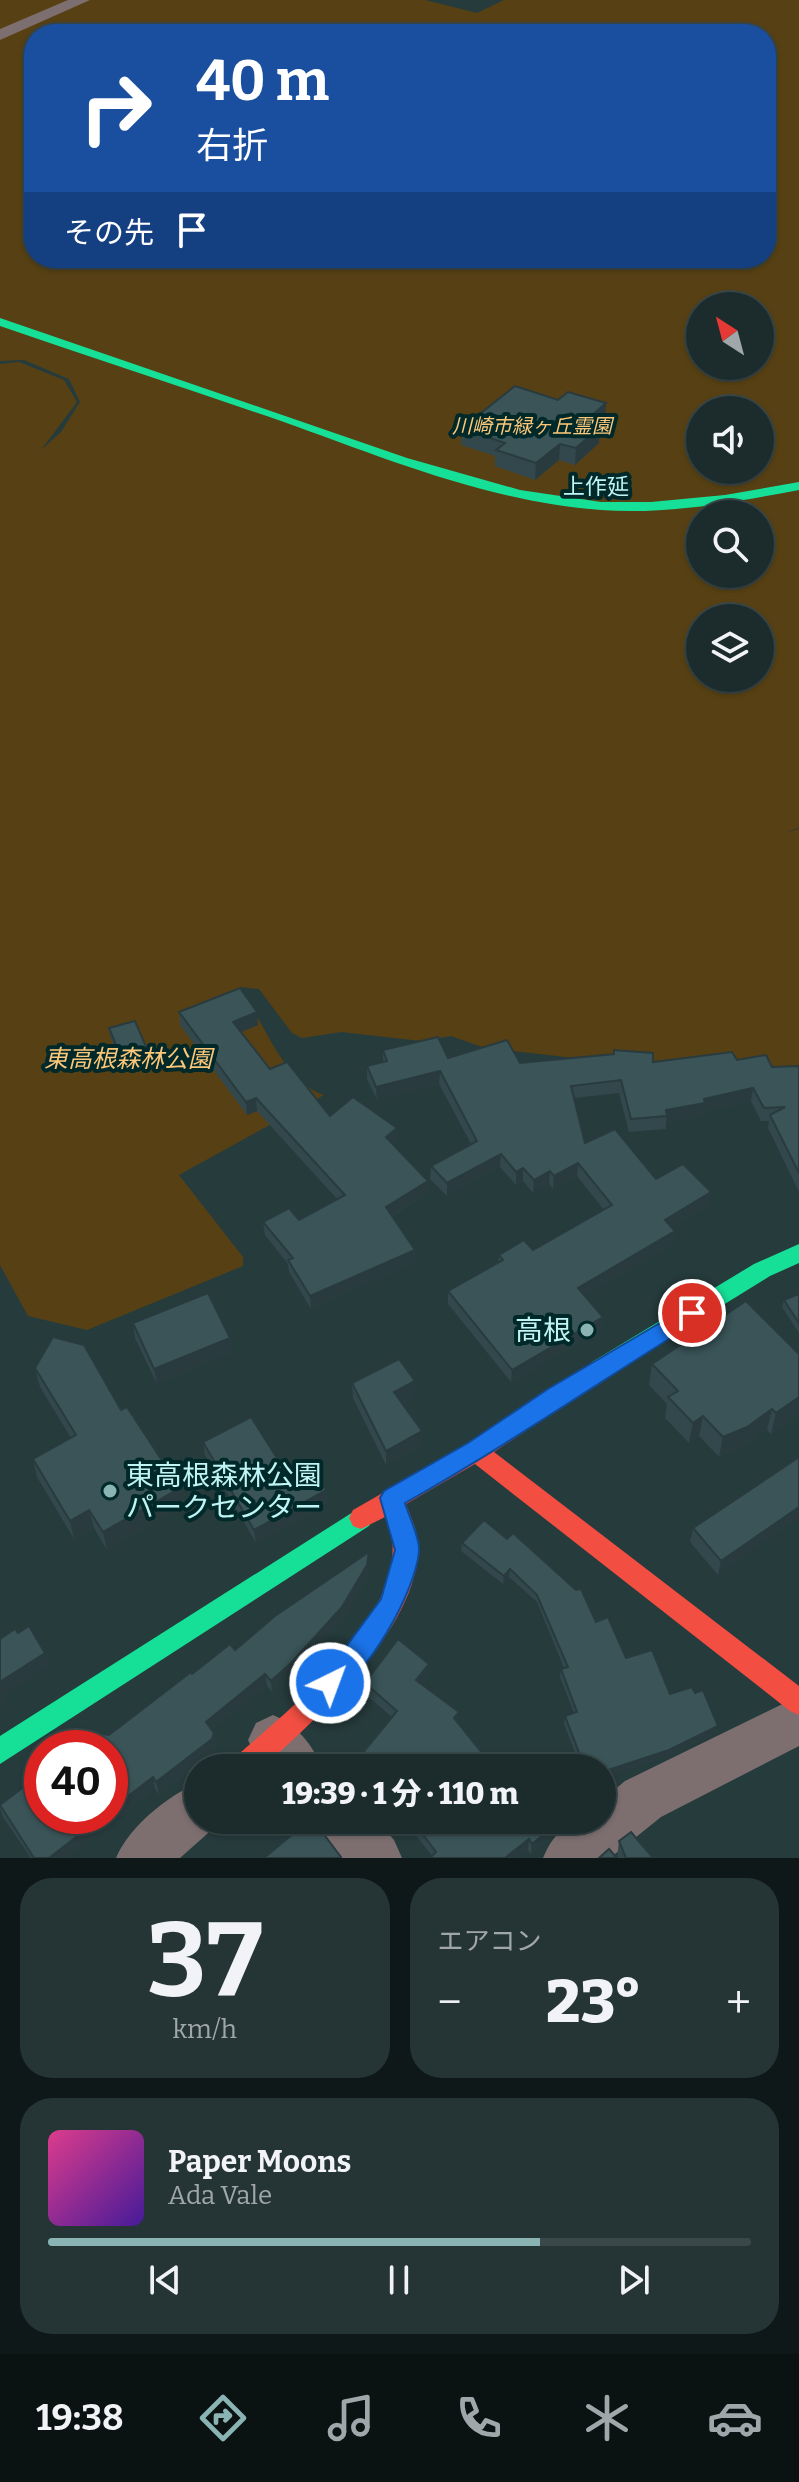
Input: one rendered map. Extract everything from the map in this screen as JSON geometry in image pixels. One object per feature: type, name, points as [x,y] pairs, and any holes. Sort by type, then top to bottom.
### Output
[{"type":"street","points":[[26,24],[82,0]]},
{"type":"street","points":[[0,35],[24,25]]},
{"type":"street","points":[[0,322],[386,455],[538,498],[601,506],[684,504],[799,486]]},
{"type":"street","points":[[0,1751],[246,1589],[392,1498],[476,1451],[762,1270],[799,1253]]},
{"type":"street","points":[[476,1451],[799,1702]]},
{"type":"street","points":[[274,1754],[349,1664],[392,1604],[407,1550],[392,1498]]},
{"type":"street","points":[[569,1858],[643,1799],[799,1720]]},
{"type":"street","points":[[142,1858],[184,1820]]},
{"type":"street","points":[[355,1834],[376,1858]]},
{"type":"green space","points":[[0,0],[425,0],[477,13],[504,0],[799,0],[799,828],[784,833],[799,829],[799,1069],[566,1057],[485,1048],[451,1036],[421,1041],[341,1032],[302,1038],[292,1033],[259,989],[240,987],[286,1064],[297,1078],[324,1095],[179,1175],[243,1257],[243,1266],[87,1330],[28,1316],[0,1265],[0,364],[19,362],[64,380],[77,402],[41,450],[61,432],[80,402],[69,379],[24,360],[0,361]]},
{"type":"building","points":[[515,386],[558,400],[568,392],[606,403],[584,422],[600,427],[576,448],[560,444],[536,463],[496,450],[505,443],[462,428]]},
{"type":"building","points":[[240,988],[257,1012],[233,1022],[270,1069],[287,1062],[330,1116],[353,1097],[397,1128],[386,1137],[428,1181],[386,1207],[415,1250],[310,1296],[288,1260],[293,1258],[263,1222],[289,1208],[299,1220],[345,1195],[256,1098],[246,1102],[179,1012]]},
{"type":"building","points":[[135,1021],[147,1049],[121,1057],[109,1028]]},
{"type":"building","points":[[438,1037],[448,1058],[507,1040],[520,1063],[614,1054],[614,1050],[653,1053],[653,1062],[732,1052],[737,1060],[766,1055],[772,1067],[799,1066],[799,1173],[770,1115],[785,1107],[764,1108],[753,1088],[704,1099],[705,1103],[666,1110],[667,1116],[631,1119],[621,1080],[571,1086],[585,1143],[615,1129],[656,1179],[683,1164],[711,1192],[665,1220],[675,1231],[578,1288],[603,1317],[512,1370],[448,1291],[503,1260],[499,1255],[524,1240],[533,1250],[612,1205],[578,1163],[554,1176],[550,1171],[534,1180],[523,1168],[516,1172],[501,1154],[447,1183],[431,1166],[477,1141],[440,1071],[376,1087],[367,1066],[387,1061],[383,1050]]},
{"type":"building","points":[[208,1293],[230,1338],[154,1369],[133,1323]]},
{"type":"building","points":[[799,1294],[799,1323],[784,1300]]},
{"type":"building","points":[[746,1301],[799,1354],[799,1397],[776,1413],[772,1409],[747,1427],[723,1437],[703,1416],[693,1423],[668,1397],[678,1391],[652,1364]]},
{"type":"building","points":[[53,1337],[84,1345],[121,1410],[127,1407],[180,1488],[103,1532],[89,1510],[70,1521],[33,1459],[76,1435],[35,1368]]},
{"type":"building","points":[[399,1359],[415,1381],[394,1392],[422,1431],[386,1451],[352,1383]]},
{"type":"building","points":[[251,1417],[287,1474],[309,1462],[326,1490],[254,1530],[203,1442]]},
{"type":"building","points":[[799,1457],[799,1507],[721,1561],[693,1528]]},
{"type":"building","points":[[484,1520],[507,1539],[513,1533],[576,1590],[581,1589],[596,1622],[608,1617],[626,1658],[652,1650],[670,1694],[692,1687],[695,1693],[703,1690],[718,1726],[669,1750],[616,1767],[616,1754],[580,1754],[565,1716],[577,1712],[561,1669],[568,1667],[537,1595],[510,1569],[504,1576],[462,1543]]},
{"type":"building","points":[[369,1552],[367,1565],[342,1607],[292,1662],[271,1681],[265,1674],[206,1722],[214,1733],[212,1739],[192,1754],[184,1754],[184,1760],[156,1782],[153,1777],[128,1796],[128,1730],[116,1730],[230,1644],[235,1650],[275,1616]]},
{"type":"building","points":[[29,1626],[45,1653],[0,1682],[0,1639],[15,1629],[18,1633]]},
{"type":"building","points":[[398,1639],[429,1664],[416,1680],[459,1712],[454,1718],[483,1754],[362,1754],[397,1711],[365,1683]]},
{"type":"building","points":[[24,1787],[24,1834],[80,1834],[49,1858],[34,1858],[0,1805]]},
{"type":"building","points":[[631,1832],[653,1858],[626,1858],[619,1841]]},
{"type":"building","points":[[293,1834],[323,1834],[341,1858],[264,1858]]},
{"type":"building","points":[[422,1834],[544,1834],[532,1844],[529,1839],[505,1858],[430,1858],[436,1852]]},
{"type":"building","points":[[609,1849],[617,1858],[599,1858]]},
{"type":"traffic: fast","points":[[0,322],[402,461],[520,495],[560,502],[626,507],[676,505],[799,486]]},
{"type":"traffic: fast","points":[[600,1369],[762,1270],[799,1253]]},
{"type":"traffic: fast","points":[[0,1751],[361,1518]]},
{"type":"traffic: jam","points":[[361,1518],[476,1451],[600,1369]]},
{"type":"traffic: jam","points":[[476,1451],[799,1702]]},
{"type":"traffic: jam","points":[[258,1754],[343,1672],[385,1614],[399,1583],[406,1551],[404,1531],[392,1498]]},
{"type":"place","name":"高根","points":[[587,1330]]},
{"type":"place","name":"東高根森林公園 パークセンター","points":[[110,1491]]},
{"type":"district","name":"上作延","points":[[596,486]]},
{"type":"route","points":[[330,1683],[349,1664],[392,1604],[407,1550],[392,1498],[476,1451],[556,1396],[692,1313]]},
{"type":"park label","name":"川崎市緑ヶ丘霊園","points":[[532,426]]},
{"type":"park label","name":"東高根森林公園","points":[[128,1059]]}]
